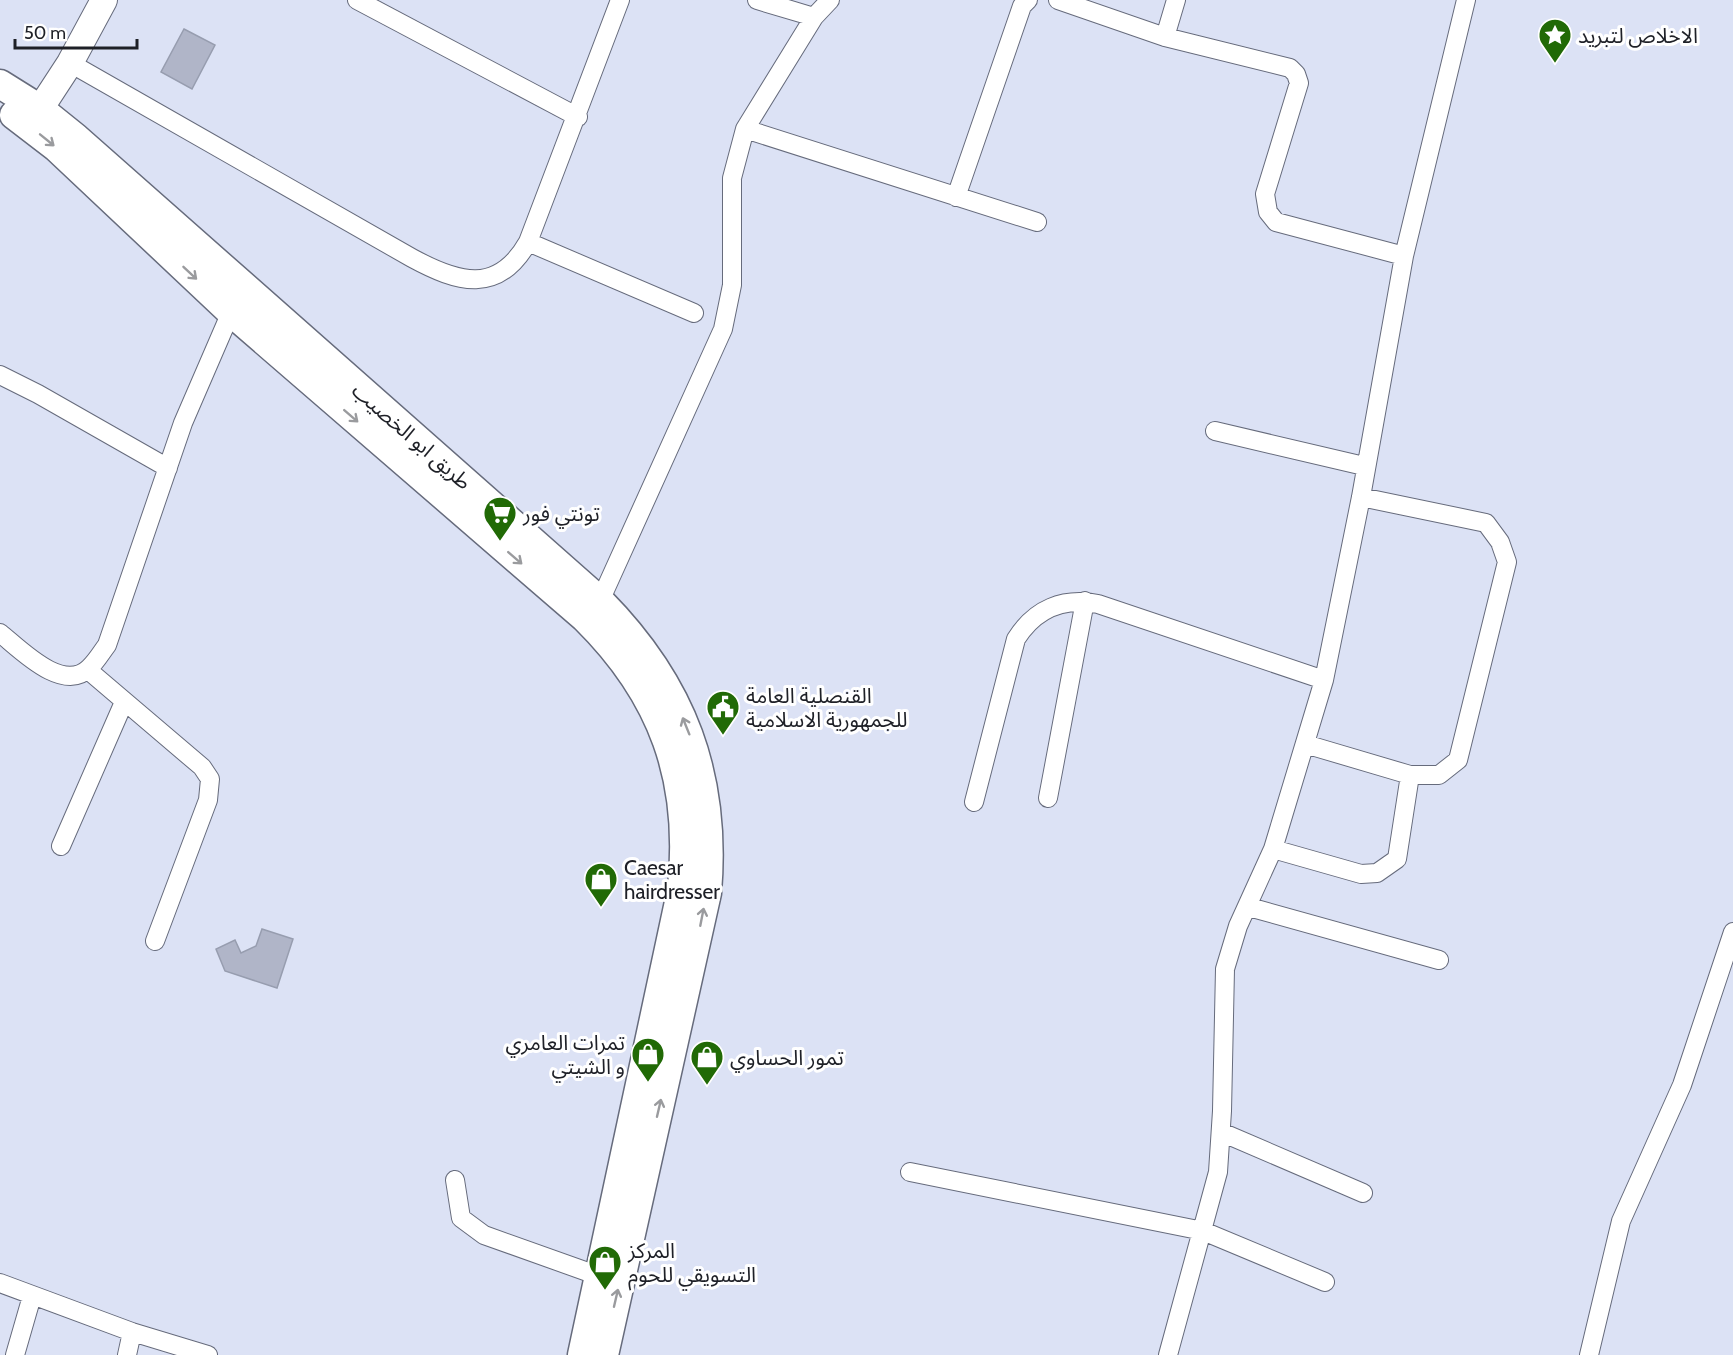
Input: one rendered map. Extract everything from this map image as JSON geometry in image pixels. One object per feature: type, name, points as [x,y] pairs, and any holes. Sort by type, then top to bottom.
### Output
[{"type":"main road","name":"طريق ابو الخصيب","points":[[0,84],[40,109],[76,138],[331,382],[606,639],[642,686],[668,740],[676,769],[684,818],[682,888],[582,1355]]},
{"type":"main road","name":"طريق ابو الخصيب","points":[[0,106],[57,148],[231,312],[331,382],[600,602],[643,649],[662,676],[681,714],[699,765],[705,797],[709,861],[701,925],[604,1355]]},
{"type":"street","points":[[40,109],[70,63],[104,0]]},
{"type":"street","points":[[357,0],[578,117]]},
{"type":"street","points":[[70,63],[435,270],[469,280],[485,280],[501,274],[511,266],[528,242],[578,117],[620,0]]},
{"type":"street","points":[[757,0],[814,17]]},
{"type":"street","points":[[600,602],[723,329],[732,285],[732,178],[745,129],[814,17],[830,0]]},
{"type":"street","points":[[956,196],[1022,6],[1028,0]]},
{"type":"street","points":[[1058,0],[1165,37],[1290,69],[1296,74],[1299,83],[1265,194],[1268,212],[1276,222],[1404,256]]},
{"type":"street","points":[[1165,37],[1176,0]]},
{"type":"street","points":[[1168,1355],[1218,1172],[1225,969],[1238,927],[1249,907],[1273,849],[1324,680],[1361,497],[1364,466],[1404,256],[1466,0]]},
{"type":"street","points":[[745,129],[1036,222]]},
{"type":"street","points":[[528,242],[694,314]]},
{"type":"street","points":[[0,633],[49,672],[65,676],[87,670],[106,645],[183,423],[231,312]]},
{"type":"street","points":[[0,375],[168,468]]},
{"type":"street","points":[[1215,431],[1364,466]]},
{"type":"street","points":[[1305,744],[1410,775],[1439,775],[1458,760],[1507,562],[1500,542],[1486,523],[1361,497]]},
{"type":"street","points":[[974,802],[1016,639],[1024,627],[1045,610],[1071,601],[1085,602],[1324,680]]},
{"type":"street","points":[[1048,798],[1085,602]]},
{"type":"street","points":[[87,670],[202,767],[210,779],[208,800],[155,940]]},
{"type":"street","points":[[61,846],[124,702]]},
{"type":"street","points":[[1273,849],[1361,874],[1377,873],[1397,859],[1410,775]]},
{"type":"street","points":[[1249,907],[1439,960]]},
{"type":"street","points":[[1589,1355],[1621,1221],[1682,1085],[1733,932]]},
{"type":"street","points":[[1221,1132],[1363,1193]]},
{"type":"street","points":[[910,1172],[1203,1231],[1325,1281]]},
{"type":"street","points":[[455,1180],[460,1218],[469,1225],[484,1235],[599,1276]]},
{"type":"street","points":[[0,1283],[132,1332],[207,1355]]},
{"type":"street","points":[[15,1355],[32,1296]]},
{"type":"street","points":[[127,1355],[132,1332]]},
{"type":"building","points":[[184,29],[215,45],[192,89],[161,72]]},
{"type":"building","points":[[262,929],[293,939],[277,988],[225,971],[216,949],[235,940],[241,953],[256,946]]},
{"type":"place","name":"الاخلاص لتبريد","points":[[1555,64]]},
{"type":"place","name":"تونتي فور","points":[[500,542]]},
{"type":"place","name":"القنصلية العامة للجمهورية الاسلامية","points":[[723,736]]},
{"type":"place","name":"Caesar hairdresser","points":[[601,908]]},
{"type":"place","name":"تمرات العامري و الشيتي","points":[[648,1083]]},
{"type":"place","name":"تمور الحساوي","points":[[707,1086]]},
{"type":"place","name":"المركز التسويقي للحوم","points":[[605,1291]]}]
